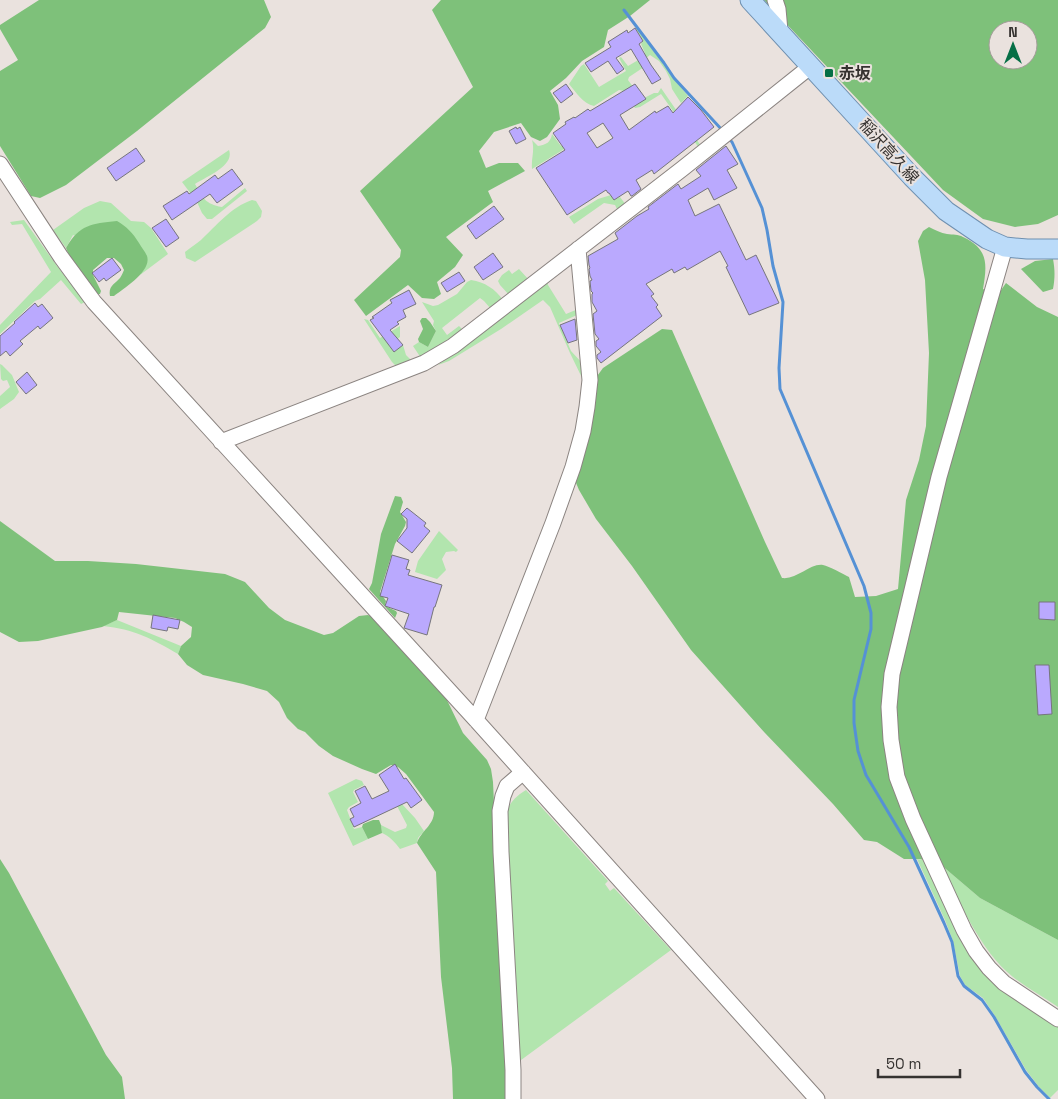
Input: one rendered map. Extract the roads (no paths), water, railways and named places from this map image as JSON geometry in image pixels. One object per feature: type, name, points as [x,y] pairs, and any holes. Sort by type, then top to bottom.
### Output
[{"type":"main road","name":"稲沢高久線","points":[[750,0],[946,211],[987,239],[1005,247],[1058,249]]},
{"type":"street","points":[[775,0],[778,9],[780,31]]},
{"type":"street","points":[[221,442],[424,363],[453,346],[676,174],[811,66]]},
{"type":"street","points":[[0,164],[61,257],[94,302],[476,720],[817,1099]]},
{"type":"street","points":[[1005,247],[939,477],[892,674],[889,707],[891,740],[897,777],[913,819],[964,930],[976,951],[1004,983],[1058,1019]]},
{"type":"street","points":[[476,720],[573,467],[583,431],[588,407],[590,380],[578,249]]},
{"type":"street","points":[[513,1099],[500,810],[507,786],[523,772]]},
{"type":"waterway","points":[[624,10],[674,78],[723,131]]},
{"type":"waterway","points":[[728,138],[732,142],[762,208],[773,266],[783,302],[779,368],[780,389],[864,586],[871,613],[871,629],[854,700],[854,723],[858,751],[866,775],[909,847],[944,923],[952,942],[958,976],[964,986],[982,1000],[994,1017],[1025,1072],[1049,1099]]},
{"type":"place","name":"赤坂","points":[[829,73]]}]
